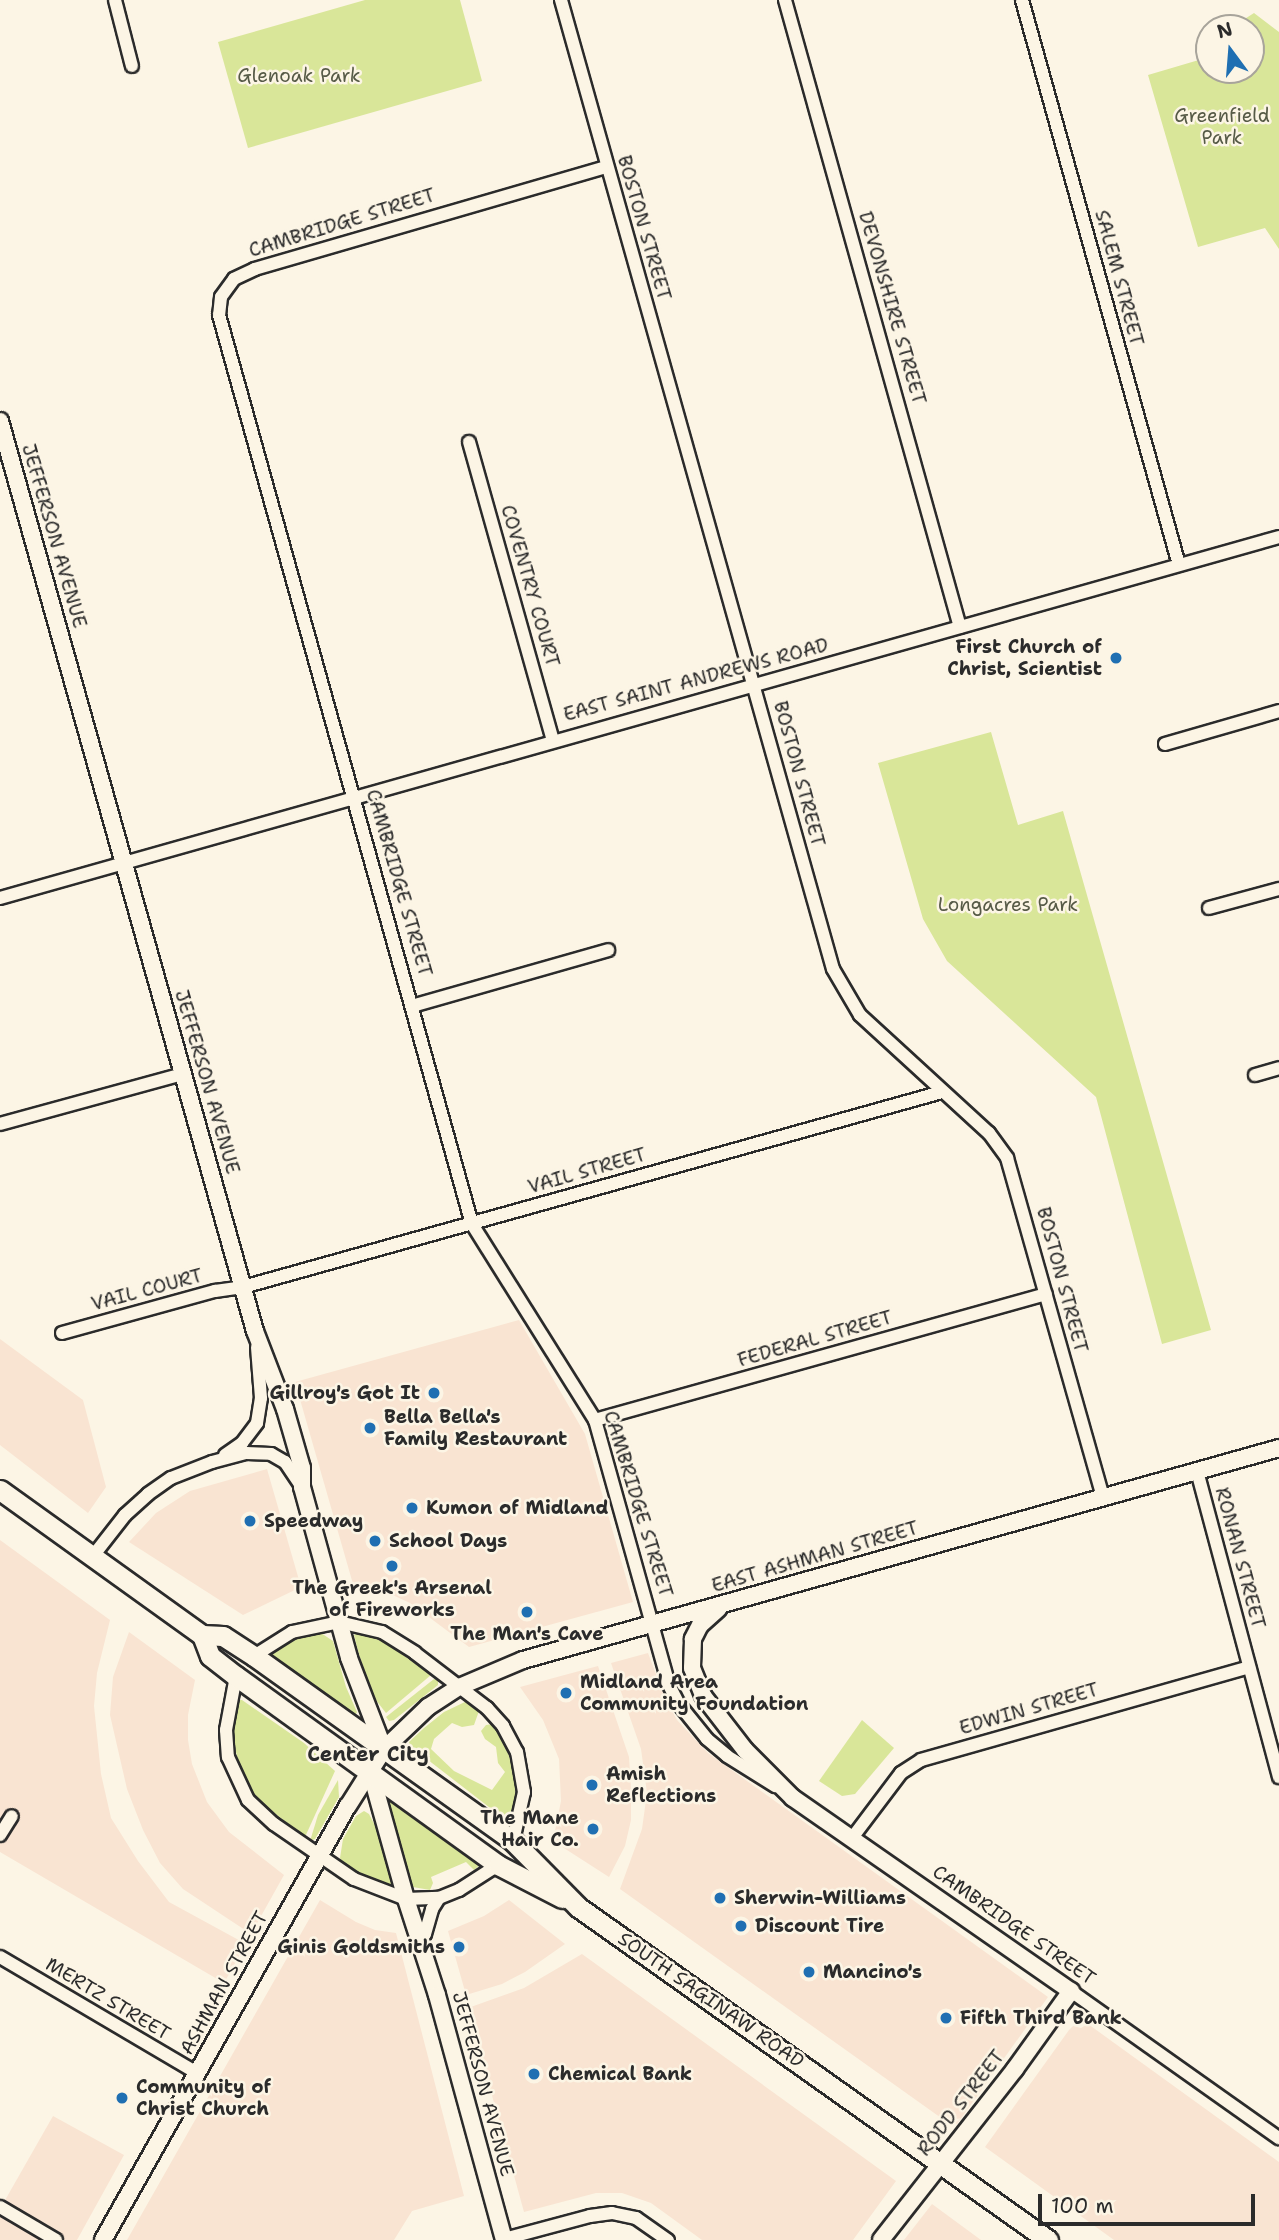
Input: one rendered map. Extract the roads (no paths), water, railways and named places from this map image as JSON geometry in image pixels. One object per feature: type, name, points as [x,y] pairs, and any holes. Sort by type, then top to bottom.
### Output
[{"type":"main road","points":[[0,1490],[202,1635],[210,1656],[236,1676],[370,1770],[498,1866],[578,1907]]},
{"type":"main road","name":"SOUTH SAGINAW ROAD","points":[[202,1635],[223,1636],[254,1656],[513,1841],[578,1907],[1048,2240]]},
{"type":"street","points":[[115,0],[132,66]]},
{"type":"street","name":"BOSTON STREET","points":[[561,0],[833,969],[860,1016],[989,1133],[1007,1158],[1103,1498]]},
{"type":"street","name":"DEVONSHIRE STREET","points":[[785,0],[960,627]]},
{"type":"street","name":"SALEM STREET","points":[[1022,0],[1179,565]]},
{"type":"street","name":"CAMBRIDGE STREET","points":[[607,167],[255,269],[234,279],[221,297],[219,315],[222,328],[472,1224],[595,1420],[670,1685],[690,1720],[727,1756],[852,1838],[1279,2138]]},
{"type":"street","name":"JEFFERSON AVENUE","points":[[0,421],[255,1331],[285,1409],[302,1468],[302,1487],[339,1622],[358,1686],[384,1749]]},
{"type":"street","name":"COVENTRY COURT","points":[[469,442],[552,740]]},
{"type":"street","name":"EAST SAINT ANDREWS ROAD","points":[[0,898],[552,740],[1279,537]]},
{"type":"street","points":[[1165,744],[1279,711]]},
{"type":"street","points":[[1209,908],[1279,889]]},
{"type":"street","points":[[412,1006],[608,950]]},
{"type":"street","points":[[1255,1075],[1279,1068]]},
{"type":"street","points":[[0,1124],[183,1074]]},
{"type":"street","name":"VAIL STREET","points":[[243,1287],[942,1091]]},
{"type":"street","name":"VAIL COURT","points":[[62,1332],[215,1291],[243,1287]]},
{"type":"street","name":"FEDERAL STREET","points":[[595,1420],[1046,1294]]},
{"type":"street","points":[[93,1556],[125,1515],[148,1494],[171,1478],[212,1461],[242,1443],[257,1423],[261,1387],[255,1331]]},
{"type":"street","name":"EAST ASHMAN STREET","points":[[384,1749],[428,1707],[459,1687],[523,1660],[1279,1448]]},
{"type":"street","points":[[212,1461],[246,1453],[271,1454],[285,1462],[302,1487]]},
{"type":"street","name":"RONAN STREET","points":[[1197,1471],[1279,1777]]},
{"type":"street","name":"CAMBRIDGE STREET","points":[[723,1605],[700,1625],[695,1634],[690,1647],[692,1668],[704,1697],[729,1731],[793,1798]]},
{"type":"street","points":[[254,1656],[292,1632],[339,1622],[382,1632],[492,1714],[517,1752],[524,1793],[513,1841]]},
{"type":"street","name":"EDWIN STREET","points":[[852,1838],[901,1773],[921,1760],[1250,1667]]},
{"type":"street","points":[[236,1676],[226,1730],[228,1757],[248,1800],[274,1825],[354,1879],[406,1899],[439,1898],[459,1890],[498,1866]]},
{"type":"street","name":"ASHMAN STREET","points":[[103,2240],[320,1856],[384,1749]]},
{"type":"street","name":"JEFFERSON AVENUE","points":[[370,1770],[504,2239]]},
{"type":"street","points":[[0,1835],[12,1816]]},
{"type":"street","points":[[420,1939],[425,1934],[432,1909],[439,1898]]},
{"type":"street","name":"MERTZ STREET","points":[[0,1957],[197,2073]]},
{"type":"street","name":"RODD STREET","points":[[881,2240],[1015,2069],[1071,1991]]},
{"type":"street","points":[[0,2207],[56,2240]]},
{"type":"street","points":[[504,2239],[590,2216],[612,2213],[636,2218],[668,2240]]},
{"type":"place","name":"First Church of Christ, Scientist","points":[[1116,658]]},
{"type":"place","name":"Gillroy's Got It","points":[[434,1393]]},
{"type":"place","name":"Bella Bella's Family Restaurant","points":[[370,1428]]},
{"type":"place","name":"Kumon of Midland","points":[[412,1508]]},
{"type":"place","name":"Speedway","points":[[250,1521]]},
{"type":"place","name":"School Days","points":[[375,1541]]},
{"type":"place","name":"The Greek's Arsenal of Fireworks","points":[[392,1566]]},
{"type":"place","name":"The Man's Cave","points":[[527,1612]]},
{"type":"place","name":"Midland Area Community Foundation","points":[[566,1693]]},
{"type":"place","name":"Amish Reflections","points":[[592,1785]]},
{"type":"place","name":"The Mane Hair Co.","points":[[593,1829]]},
{"type":"place","name":"Sherwin-Williams","points":[[720,1898]]},
{"type":"place","name":"Discount Tire","points":[[741,1926]]},
{"type":"place","name":"Ginis Goldsmiths","points":[[459,1947]]},
{"type":"place","name":"Mancino's","points":[[809,1972]]},
{"type":"place","name":"Fifth Third Bank","points":[[946,2018]]},
{"type":"place","name":"Chemical Bank","points":[[534,2074]]},
{"type":"place","name":"Community of Christ Church","points":[[122,2098]]},
{"type":"district","name":"Center City","points":[[368,1754]]},
{"type":"park label","name":"Glenoak Park","points":[[299,76]]},
{"type":"park label","name":"Greenfield Park","points":[[1222,127]]},
{"type":"park label","name":"Longacres Park","points":[[1008,905]]}]
